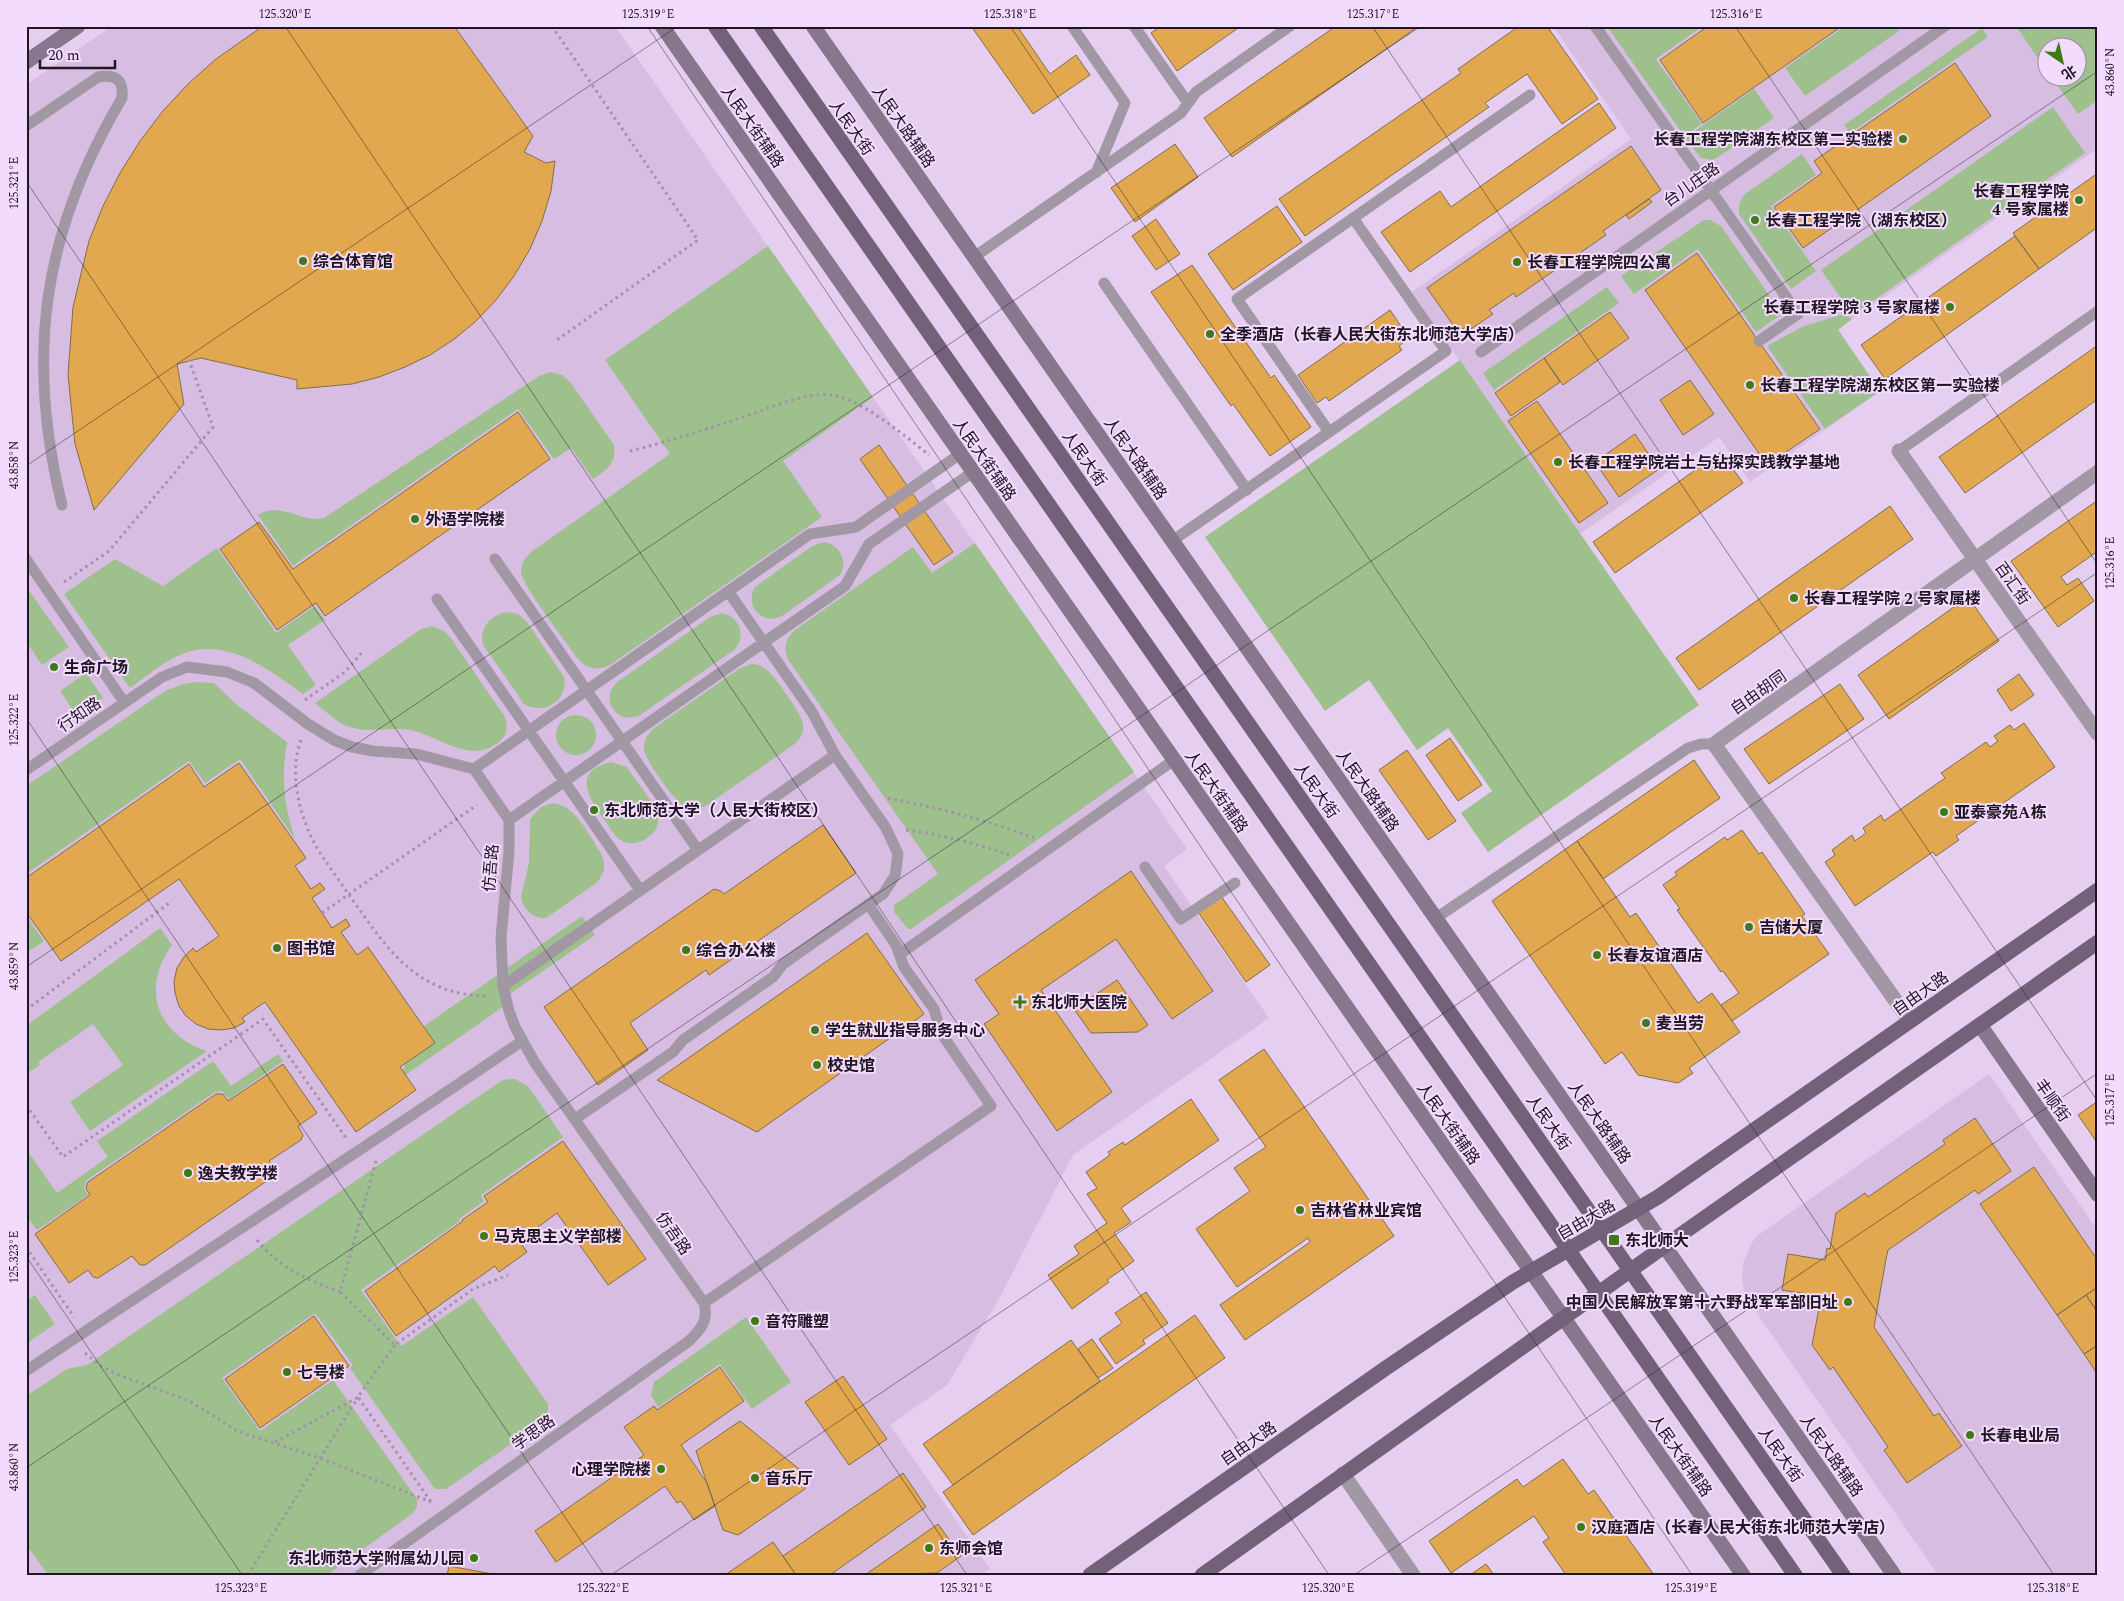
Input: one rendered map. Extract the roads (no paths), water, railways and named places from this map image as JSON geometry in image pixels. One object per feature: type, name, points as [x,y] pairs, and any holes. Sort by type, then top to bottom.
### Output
[{"type":"main road","points":[[26,62],[78,26]]},
{"type":"main road","name":"人民大街辅路","points":[[662,26],[1743,1575]]},
{"type":"main road","points":[[715,26],[1795,1575]]},
{"type":"main road","name":"人民大街","points":[[761,26],[1844,1575]]},
{"type":"main road","name":"人民大路辅路","points":[[813,26],[1894,1575]]},
{"type":"main road","name":"自由大路","points":[[1090,1575],[1386,1368],[1531,1272],[1658,1197],[2098,890]]},
{"type":"main road","points":[[1202,1575],[1631,1270],[2098,942]]},
{"type":"main road","name":"丰顺街","points":[[1980,1025],[2098,1195]]},
{"type":"street","name":"百汇街","points":[[1899,451],[2098,734]]},
{"type":"street","name":"自由胡同","points":[[1714,744],[2098,472]]},
{"type":"street","points":[[1714,744],[1910,1021]]},
{"type":"street","points":[[1343,1474],[1413,1575]]},
{"type":"lane","points":[[1072,26],[1125,103],[1096,173]]},
{"type":"lane","points":[[974,257],[1181,113],[1196,92],[1290,26]]},
{"type":"lane","points":[[1595,26],[1798,314],[1759,341]]},
{"type":"lane","name":"台儿庄路","points":[[1481,352],[1945,26]]},
{"type":"lane","points":[[1135,27],[1188,103]]},
{"type":"lane","points":[[26,126],[98,77],[108,75],[116,78],[121,83],[123,89],[122,98],[78,183],[64,222],[54,262],[47,303],[43,344],[44,401],[52,466],[62,505]]},
{"type":"lane","points":[[1328,432],[1237,299],[1530,95]]},
{"type":"lane","points":[[1172,541],[1446,351],[1353,218]]},
{"type":"lane","points":[[1104,283],[1246,490]]},
{"type":"lane","points":[[1899,451],[2098,311]]},
{"type":"lane","points":[[474,769],[810,534],[856,527],[960,454]]},
{"type":"lane","points":[[26,559],[124,702],[162,677],[186,667],[227,672],[254,683],[308,724],[334,740],[352,747],[373,751],[416,754],[474,769],[509,820],[845,586],[868,544],[972,472]]},
{"type":"lane","points":[[495,559],[698,850]]},
{"type":"lane","points":[[575,1119],[672,1052],[683,1040],[773,977],[783,964],[883,894],[895,876],[898,854],[886,828],[835,755],[812,712],[728,591]]},
{"type":"lane","points":[[437,599],[640,890]]},
{"type":"lane","name":"行知路","points":[[26,770],[124,702]]},
{"type":"lane","points":[[1436,918],[1688,748],[1700,744],[1714,744]]},
{"type":"lane","points":[[504,991],[640,890],[835,755]]},
{"type":"lane","points":[[900,954],[1174,760]]},
{"type":"lane","name":"仿吾路","points":[[509,820],[509,851],[501,938],[504,991],[509,1012],[522,1041],[704,1304]]},
{"type":"lane","points":[[1145,867],[1181,919],[1234,883]]},
{"type":"lane","points":[[704,1304],[991,1106],[941,1033],[934,1009],[904,966],[896,945],[868,904]]},
{"type":"lane","points":[[26,1371],[244,1225],[382,1136],[522,1041]]},
{"type":"lane","name":"学思路","points":[[360,1575],[689,1340],[704,1324],[707,1312],[704,1304]]},
{"type":"place","name":"长春工程学院湖东校区第二实验楼","points":[[1903,139]]},
{"type":"place","name":"长春工程学院 4 号家属楼","points":[[2079,200]]},
{"type":"place","name":"长春工程学院（湖东校区）","points":[[1755,220]]},
{"type":"place","name":"综合体育馆","points":[[303,261]]},
{"type":"place","name":"长春工程学院四公寓","points":[[1517,262]]},
{"type":"place","name":"长春工程学院 3 号家属楼","points":[[1950,307]]},
{"type":"place","name":"全季酒店（长春人民大街东北师范大学店）","points":[[1210,334]]},
{"type":"place","name":"长春工程学院湖东校区第一实验楼","points":[[1750,385]]},
{"type":"place","name":"长春工程学院岩土与钻探实践教学基地","points":[[1558,462]]},
{"type":"place","name":"外语学院楼","points":[[415,519]]},
{"type":"place","name":"长春工程学院 2 号家属楼","points":[[1794,598]]},
{"type":"place","name":"生命广场","points":[[54,667]]},
{"type":"place","name":"东北师范大学（人民大街校区）","points":[[594,810]]},
{"type":"place","name":"亚泰豪苑A栋","points":[[1944,812]]},
{"type":"place","name":"吉储大厦","points":[[1749,927]]},
{"type":"place","name":"图书馆","points":[[277,948]]},
{"type":"place","name":"综合办公楼","points":[[686,950]]},
{"type":"place","name":"长春友谊酒店","points":[[1597,955]]},
{"type":"place","name":"东北师大医院","points":[[1020,1002]]},
{"type":"place","name":"麦当劳","points":[[1646,1023]]},
{"type":"place","name":"学生就业指导服务中心","points":[[815,1030]]},
{"type":"place","name":"校史馆","points":[[817,1065]]},
{"type":"place","name":"逸夫教学楼","points":[[188,1173]]},
{"type":"place","name":"吉林省林业宾馆","points":[[1300,1210]]},
{"type":"place","name":"马克思主义学部楼","points":[[484,1236]]},
{"type":"place","name":"东北师大","points":[[1614,1240]]},
{"type":"place","name":"中国人民解放军第十六野战军军部旧址","points":[[1848,1302]]},
{"type":"place","name":"音符雕塑","points":[[755,1321]]},
{"type":"place","name":"七号楼","points":[[287,1372]]},
{"type":"place","name":"长春电业局","points":[[1970,1435]]},
{"type":"place","name":"心理学院楼","points":[[661,1469]]},
{"type":"place","name":"音乐厅","points":[[755,1478]]},
{"type":"place","name":"汉庭酒店（长春人民大街东北师范大学店）","points":[[1581,1527]]},
{"type":"place","name":"东师会馆","points":[[929,1548]]},
{"type":"place","name":"东北师范大学附属幼儿园","points":[[474,1558]]}]
